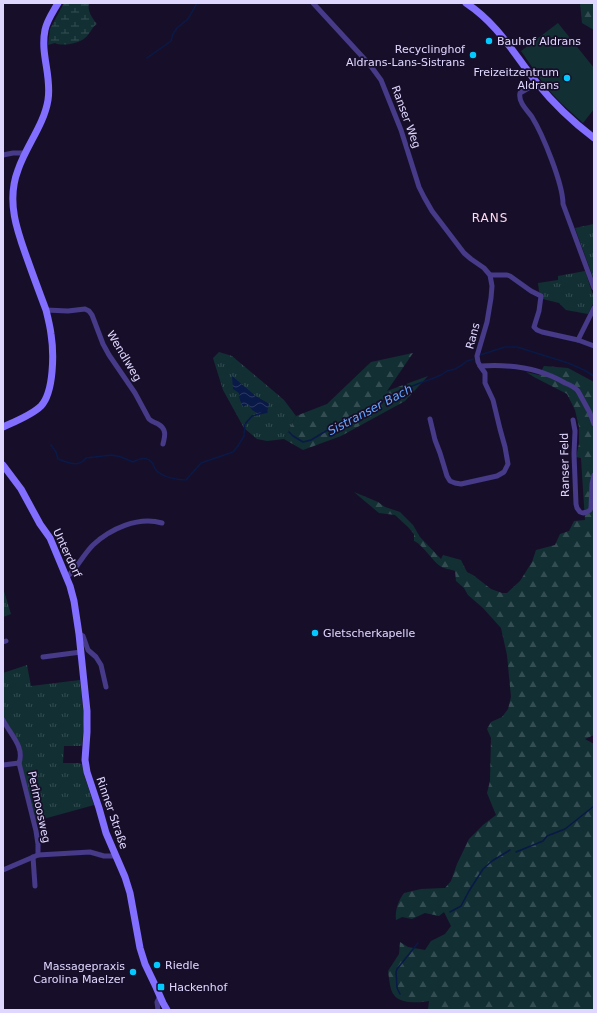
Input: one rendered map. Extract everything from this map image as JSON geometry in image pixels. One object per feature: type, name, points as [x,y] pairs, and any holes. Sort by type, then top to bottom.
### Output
[{"type":"main road","points":[[3,427],[36,410],[44,403],[47,396],[51,374],[52,350],[46,310],[20,238],[13,213],[12,199],[18,169],[43,119],[48,100],[49,79],[43,48],[45,30],[58,3]]},
{"type":"main road","points":[[466,3],[488,20],[499,31],[537,83],[553,102],[594,138]]},
{"type":"main road","name":"Unterdorf","points":[[3,465],[6,474],[21,490],[40,524],[50,538],[67,577],[73,596],[81,652]]},
{"type":"main road","name":"Rinner Straße","points":[[81,652],[87,717],[85,760],[87,772],[106,833],[130,893],[143,958],[163,1003],[168,1010]]},
{"type":"street","name":"Ranser Weg","points":[[313,3],[370,65],[381,80],[401,130],[421,191],[432,211],[464,252],[484,268],[490,276]]},
{"type":"street","points":[[537,83],[520,93],[520,100],[535,123],[549,154],[563,196],[563,204],[594,288]]},
{"type":"street","points":[[3,155],[25,153]]},
{"type":"street","points":[[490,276],[510,276],[531,291],[540,294],[539,311],[534,324],[535,328],[542,332],[578,340],[594,346]]},
{"type":"street","name":"Rans","points":[[490,276],[492,286],[491,298],[487,322],[477,356],[480,366],[494,365],[515,367],[533,370],[553,376],[576,388],[583,399],[594,424]]},
{"type":"street","points":[[578,340],[594,308]]},
{"type":"street","name":"Wendlweg","points":[[46,310],[68,311],[86,309],[89,311],[109,355],[135,393],[149,419],[163,429],[165,434],[163,444]]},
{"type":"street","points":[[430,419],[435,440],[450,481],[460,484],[497,476],[504,472],[508,464],[507,458],[493,400],[485,383],[485,373],[480,366]]},
{"type":"street","name":"Ranser Feld","points":[[573,420],[575,431],[574,492],[576,508],[583,513],[587,512],[591,508],[594,475]]},
{"type":"street","points":[[67,577],[75,569],[92,546],[111,531],[124,526],[147,521],[162,523]]},
{"type":"street","points":[[79,634],[83,636],[88,650],[100,662],[106,687]]},
{"type":"street","points":[[44,657],[81,652]]},
{"type":"street","name":"Perlmoosweg","points":[[3,720],[19,745],[21,754],[19,763],[36,831],[38,844],[35,886]]},
{"type":"street","points":[[3,765],[19,763]]},
{"type":"street","points":[[3,870],[36,856],[90,852],[104,856],[116,856]]},
{"type":"street","points":[[158,1010],[157,1002],[160,996]]},
{"type":"green space","points":[[64,3],[89,3],[89,12],[97,24],[81,41],[62,45],[55,43],[48,45],[50,29]]},
{"type":"green space","points":[[580,3],[594,3],[594,30],[582,23]]},
{"type":"green space","name":"Freizeitzentrum Aldrans","points":[[558,23],[594,68],[594,109],[583,123],[546,87],[521,51]]},
{"type":"green space","points":[[594,224],[594,280],[575,228]]},
{"type":"green space","points":[[585,271],[593,295],[593,304],[588,314],[566,310],[559,303],[543,299],[539,291],[538,283],[558,280],[558,276]]},
{"type":"green space","points":[[219,352],[232,356],[284,400],[296,416],[284,439],[267,441],[257,439],[244,428],[223,390],[213,358]],"holes":[[[239,393],[257,397],[269,404],[248,404],[240,400]]]},
{"type":"green space","points":[[413,353],[387,391],[428,376],[405,401],[341,436],[303,450],[284,439],[296,416],[327,404],[371,362]]},
{"type":"green space","points":[[544,366],[568,368],[594,382],[594,421],[591,421],[594,430],[594,735],[585,739],[594,744],[594,1010],[428,1010],[429,1001],[410,1002],[397,998],[394,995],[390,984],[388,971],[399,954],[400,942],[408,947],[425,950],[431,941],[445,934],[451,926],[444,912],[439,916],[425,913],[412,919],[402,917],[396,920],[397,909],[400,899],[404,893],[421,889],[445,888],[451,881],[469,839],[496,815],[487,793],[490,781],[491,738],[487,729],[491,722],[502,717],[508,709],[511,697],[507,655],[501,628],[456,581],[455,571],[440,566],[417,542],[414,541],[414,534],[395,515],[379,513],[354,492],[378,502],[385,507],[400,512],[413,525],[420,537],[441,559],[443,555],[461,560],[467,572],[491,589],[502,593],[507,593],[520,581],[532,562],[536,550],[555,545],[560,534],[569,531],[574,521],[585,520],[581,458],[576,457],[579,444],[579,427],[575,410],[567,394],[526,372],[539,375]]},
{"type":"green space","points":[[3,588],[11,614],[3,617]]},
{"type":"green space","points":[[27,665],[31,686],[80,680],[84,720],[82,746],[64,746],[63,763],[82,764],[94,805],[36,821],[21,765],[23,756],[20,744],[9,729],[3,717],[3,673]]},
{"type":"water","points":[[232,376],[257,397],[269,404],[267,412],[259,414],[252,410],[248,404],[243,407],[239,393],[233,389]]},
{"type":"waterway","points":[[147,58],[171,41],[177,28],[188,19],[197,3]]},
{"type":"waterway","name":"Sistranser Bach","points":[[480,355],[505,347],[517,347],[568,363],[594,376]]},
{"type":"waterway","name":"Sistranser Bach","points":[[289,432],[303,442],[311,440],[326,431],[349,422],[363,411],[378,404],[397,392],[434,378],[474,359]]},
{"type":"waterway","name":"Sistranser Bach","points":[[51,445],[56,452],[58,459],[73,464],[80,463],[86,458],[112,455],[133,462],[146,459],[151,461],[156,470],[162,475],[174,479],[186,480],[201,463],[233,452],[244,436],[245,424],[252,416],[267,412]]},
{"type":"waterway","points":[[516,852],[543,841],[547,836],[565,829],[594,806]]},
{"type":"waterway","points":[[450,912],[461,906],[483,869],[492,861],[510,850]]},
{"type":"waterway","points":[[400,994],[397,988],[397,969],[418,943]]},
{"type":"place","name":"Bauhof Aldrans","points":[[489,41]]},
{"type":"place","name":"Recyclinghof Aldrans-Lans-Sistrans","points":[[473,55]]},
{"type":"place","name":"Freizeitzentrum Aldrans","points":[[567,78]]},
{"type":"place","name":"Gletscherkapelle","points":[[315,633]]},
{"type":"place","name":"Riedle","points":[[157,965]]},
{"type":"place","name":"Massagepraxis Carolina Maelzer","points":[[133,972]]},
{"type":"place","name":"Hackenhof","points":[[161,987]]},
{"type":"district","name":"RANS","points":[[490,218]]}]
